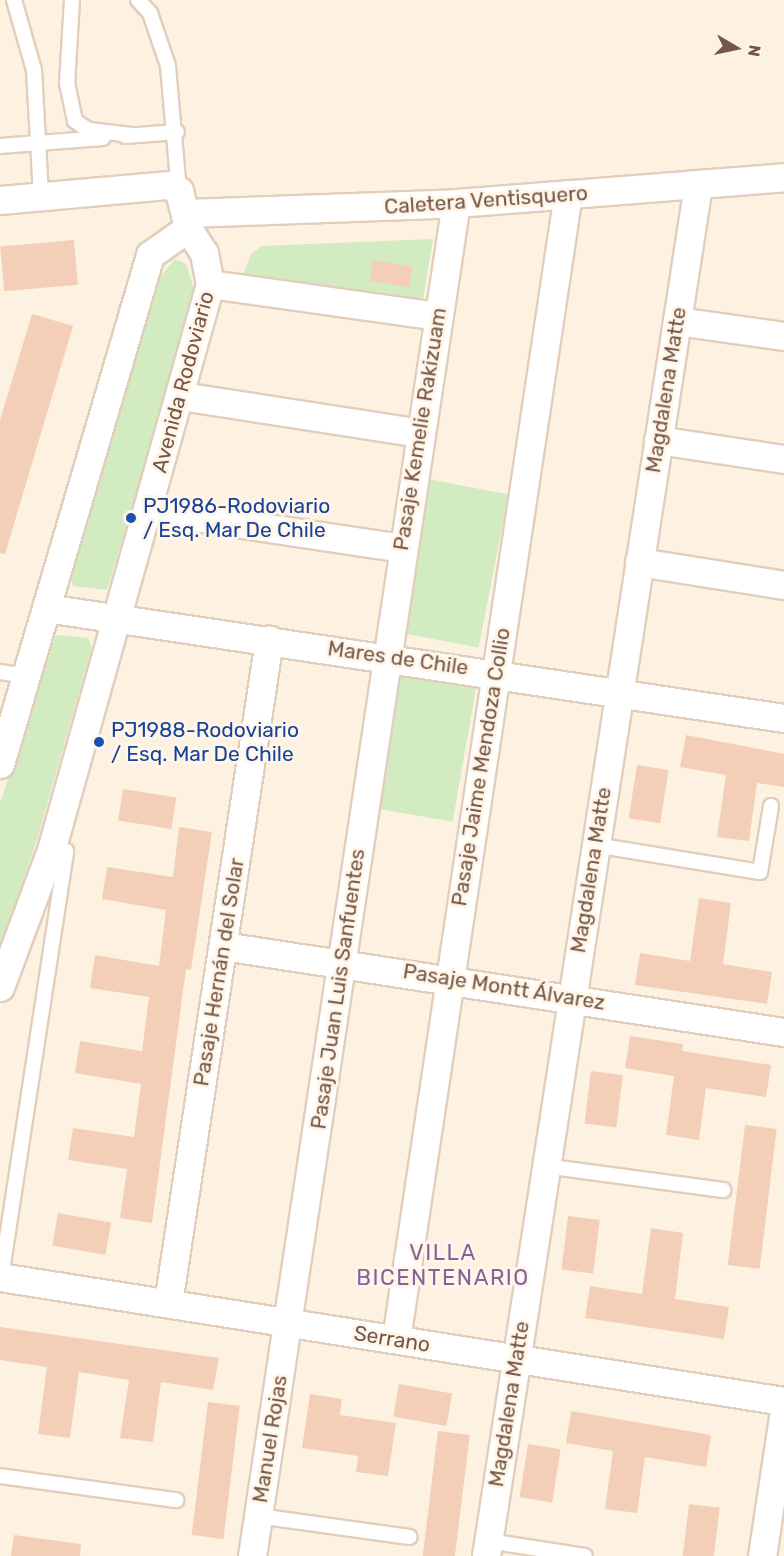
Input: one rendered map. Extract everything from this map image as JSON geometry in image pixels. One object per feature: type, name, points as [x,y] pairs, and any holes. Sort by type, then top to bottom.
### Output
[{"type":"street","name":"Caletera Ventisquero","points":[[0,200],[169,185],[185,210],[456,203],[784,177]]},
{"type":"street","name":"Magdalena Matte","points":[[487,1549],[698,185]]},
{"type":"street","name":"Pasaje Jaime Mendoza Collio","points":[[396,1339],[568,194]]},
{"type":"street","name":"Pasaje Kemelie Rakizuam","points":[[387,655],[419,433],[456,203]]},
{"type":"street","name":"Avenida Rodoviario","points":[[0,987],[51,847],[181,396],[210,284],[204,253],[185,210]]},
{"type":"street","points":[[0,764],[150,255],[185,210]]},
{"type":"street","points":[[210,284],[437,316]]},
{"type":"street","points":[[677,321],[784,336]]},
{"type":"street","points":[[181,396],[419,433]]},
{"type":"street","points":[[658,440],[784,459]]},
{"type":"street","points":[[148,510],[402,548]]},
{"type":"street","points":[[639,562],[784,585]]},
{"type":"street","name":"Mares de Chile","points":[[46,608],[387,655],[784,718]]},
{"type":"street","name":"Pasaje Hernán del Solar","points":[[168,1303],[269,640]]},
{"type":"street","name":"Pasaje Juan Luis Sanfuentes","points":[[289,1323],[387,655]]},
{"type":"street","name":"Pasaje Montt Álvarez","points":[[223,946],[449,978],[784,1032]]},
{"type":"street","name":"Serrano","points":[[0,1277],[784,1401]]},
{"type":"street","name":"Manuel Rojas","points":[[252,1556],[289,1323]]},
{"type":"street","points":[[762,1556],[784,1410]]},
{"type":"lane","points":[[14,0],[34,70],[41,197]]},
{"type":"lane","points":[[72,0],[67,83],[75,121],[89,130],[132,135]]},
{"type":"lane","points":[[138,0],[150,13],[158,32],[177,132],[185,210]]},
{"type":"lane","points":[[0,146],[177,132]]},
{"type":"lane","points":[[0,672],[26,676]]},
{"type":"lane","points":[[595,845],[760,872],[771,806]]},
{"type":"lane","points":[[0,1277],[66,851],[51,847]]},
{"type":"lane","points":[[545,1166],[723,1190]]},
{"type":"lane","points":[[0,1476],[176,1500]]},
{"type":"lane","points":[[258,1516],[410,1537]]},
{"type":"lane","points":[[487,1549],[585,1556]]},
{"type":"green space","points":[[433,239],[422,306],[243,275],[251,254],[262,246]]},
{"type":"green space","points":[[175,259],[186,264],[196,295],[107,590],[73,586],[69,566],[153,285]]},
{"type":"green space","points":[[423,478],[508,495],[479,648],[393,631]]},
{"type":"green space","points":[[56,635],[88,638],[92,647],[37,840],[0,948],[0,803]]},
{"type":"green space","points":[[392,670],[477,685],[453,822],[368,807]]},
{"type":"building","points":[[74,240],[78,285],[4,291],[0,246]]},
{"type":"building","points":[[373,260],[413,266],[409,287],[370,281]]},
{"type":"building","points":[[32,314],[73,326],[5,554],[0,553],[0,420]]},
{"type":"building","points":[[686,735],[784,754],[784,787],[757,783],[749,841],[717,837],[726,775],[680,767]]},
{"type":"building","points":[[637,765],[669,770],[660,823],[629,818]]},
{"type":"building","points":[[123,789],[176,797],[171,829],[118,821]]},
{"type":"building","points":[[179,827],[212,832],[191,970],[186,969],[152,1223],[120,1218],[127,1169],[68,1160],[73,1128],[134,1137],[141,1084],[75,1073],[80,1041],[142,1051],[149,997],[90,988],[95,955],[159,966],[166,910],[102,899],[107,867],[173,877]]},
{"type":"building","points":[[699,898],[731,903],[723,964],[772,972],[767,1004],[635,985],[640,953],[690,961]]},
{"type":"building","points":[[630,1036],[683,1044],[682,1051],[771,1065],[766,1097],[706,1088],[699,1140],[666,1135],[674,1076],[625,1068]]},
{"type":"building","points":[[591,1071],[623,1075],[616,1128],[585,1124]]},
{"type":"building","points":[[745,1125],[777,1129],[760,1269],[728,1265]]},
{"type":"building","points":[[58,1213],[111,1222],[105,1255],[52,1245]]},
{"type":"building","points":[[568,1216],[600,1220],[593,1273],[561,1270]]},
{"type":"building","points":[[651,1228],[683,1233],[675,1299],[729,1307],[724,1339],[585,1318],[590,1286],[642,1294]]},
{"type":"building","points":[[0,1327],[219,1358],[213,1390],[161,1382],[153,1442],[120,1438],[129,1380],[79,1372],[70,1438],[38,1434],[47,1367],[0,1360]]},
{"type":"building","points":[[399,1384],[452,1393],[446,1426],[393,1416]]},
{"type":"building","points":[[310,1394],[342,1399],[340,1415],[396,1423],[388,1476],[356,1472],[358,1456],[302,1448]]},
{"type":"building","points":[[208,1402],[240,1406],[223,1539],[192,1535]]},
{"type":"building","points":[[571,1411],[711,1435],[706,1467],[645,1457],[637,1513],[605,1509],[613,1451],[566,1443]]},
{"type":"building","points":[[438,1431],[470,1435],[455,1556],[423,1556]]},
{"type":"building","points":[[528,1444],[561,1449],[552,1502],[520,1497]]},
{"type":"building","points":[[689,1504],[720,1508],[714,1556],[683,1556]]},
{"type":"building","points":[[14,1535],[81,1544],[80,1556],[11,1556]]},
{"type":"place","name":"PJ1986-Rodoviario / Esq. Mar De Chile","points":[[131,518]]},
{"type":"place","name":"PJ1988-Rodoviario / Esq. Mar De Chile","points":[[99,742]]},
{"type":"district","name":"VILLA BICENTENARIO","points":[[443,1264]]}]
